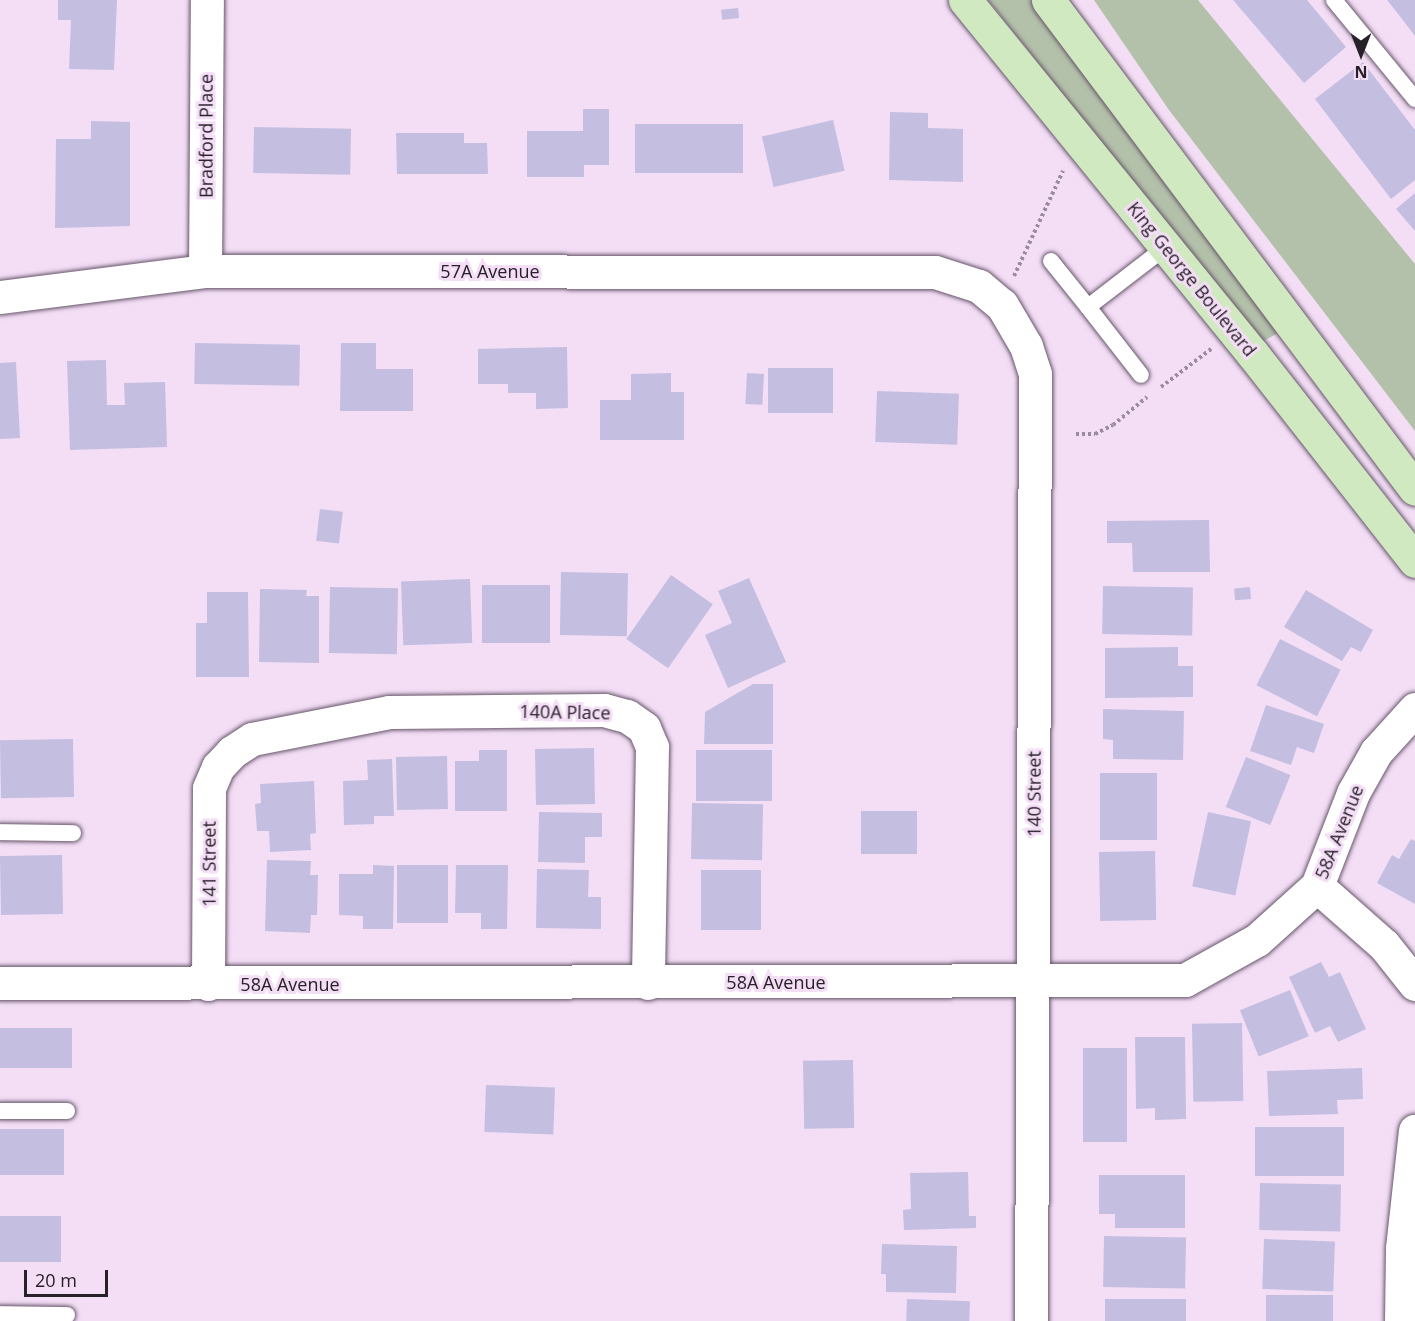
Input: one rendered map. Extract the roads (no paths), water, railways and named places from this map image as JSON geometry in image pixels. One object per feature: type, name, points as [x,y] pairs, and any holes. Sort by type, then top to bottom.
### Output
[{"type":"main road","name":"King George Boulevard","points":[[965,0],[1166,247],[1415,561]]},
{"type":"main road","points":[[1048,0],[1415,489]]},
{"type":"street","name":"Bradford Place","points":[[205,271],[207,0]]},
{"type":"street","name":"57A Avenue","points":[[0,297],[205,271],[935,272],[994,285]]},
{"type":"street","name":"140 Street","points":[[994,285],[1002,305],[1026,346],[1035,374],[1031,1321]]},
{"type":"street","name":"58A Avenue","points":[[0,983],[1185,980],[1257,940],[1317,886],[1353,793],[1376,752],[1415,709]]},
{"type":"street","name":"140A Place","points":[[232,752],[252,739],[388,712],[604,710],[627,716],[644,728],[652,747],[648,983]]},
{"type":"street","name":"141 Street","points":[[208,984],[209,788],[218,767],[232,752]]},
{"type":"street","points":[[1317,886],[1412,972]]},
{"type":"street","points":[[1401,1321],[1402,1248],[1412,1188],[1415,1131]]},
{"type":"lane","points":[[1334,0],[1415,99]]},
{"type":"lane","points":[[1088,307],[1166,247]]},
{"type":"lane","points":[[1051,261],[1141,375]]},
{"type":"lane","points":[[0,832],[73,832]]},
{"type":"lane","points":[[0,1111],[66,1111]]},
{"type":"lane","points":[[0,1314],[67,1315]]}]
